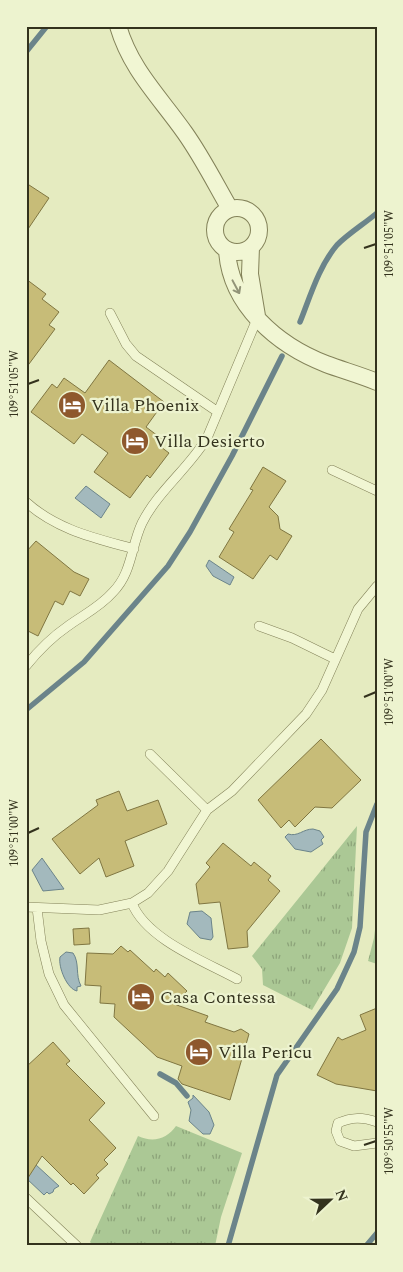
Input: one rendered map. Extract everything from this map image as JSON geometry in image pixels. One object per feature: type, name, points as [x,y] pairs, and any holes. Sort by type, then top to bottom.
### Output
[{"type":"street","points":[[118,26],[136,70],[186,134],[230,209]]},
{"type":"street","points":[[251,247],[242,252],[228,250],[221,246],[214,233],[218,218],[230,209],[244,209],[256,219],[259,233],[251,247],[250,274],[257,319]]},
{"type":"street","points":[[228,250],[228,268],[233,283],[257,319],[282,341],[302,353],[377,382]]},
{"type":"lane","points":[[110,313],[126,344],[136,356],[218,412]]},
{"type":"lane","points":[[26,666],[52,638],[88,614],[115,591],[126,572],[142,523],[159,498],[196,455],[218,412],[257,319]]},
{"type":"lane","points":[[332,470],[377,491]]},
{"type":"lane","points":[[26,502],[58,525],[134,549]]},
{"type":"lane","points":[[26,907],[99,910],[132,903],[148,893],[163,878],[207,810],[232,791],[306,714],[322,690],[358,609],[377,586]]},
{"type":"lane","points":[[260,626],[292,638],[335,659]]},
{"type":"lane","points":[[150,754],[207,810]]},
{"type":"lane","points":[[132,903],[140,918],[156,933],[237,979]]},
{"type":"lane","points":[[37,908],[41,941],[49,974],[64,1005],[154,1116]]},
{"type":"lane","points":[[377,1122],[366,1118],[350,1118],[338,1123],[336,1131],[340,1141],[354,1146],[377,1143]]},
{"type":"lane","points":[[26,1198],[77,1246]]},
{"type":"green space","points":[[357,826],[352,928],[340,963],[312,1010],[263,985],[262,969],[252,956]]},
{"type":"green space","points":[[377,913],[377,964],[368,961],[374,938]]},
{"type":"green space","points":[[176,1126],[242,1153],[221,1217],[215,1246],[94,1246],[90,1242],[138,1136],[149,1139],[164,1137]]},
{"type":"water","points":[[86,486],[110,504],[101,518],[75,498]]},
{"type":"water","points":[[209,560],[234,577],[230,585],[213,576],[206,566]]},
{"type":"water","points":[[313,829],[320,831],[324,837],[321,840],[323,844],[311,852],[295,849],[285,837],[288,834],[292,835]]},
{"type":"water","points":[[42,858],[64,889],[43,891],[32,870]]},
{"type":"water","points":[[202,911],[211,918],[213,937],[211,940],[200,938],[187,924],[190,912]]},
{"type":"water","points":[[66,952],[73,953],[75,957],[81,986],[77,987],[77,991],[70,986],[62,972],[60,957]]},
{"type":"water","points":[[193,1095],[209,1112],[214,1125],[210,1134],[203,1134],[189,1121],[191,1110],[188,1102],[193,1098]]},
{"type":"water","points":[[35,1164],[59,1186],[53,1192],[49,1194],[47,1192],[44,1195],[26,1178]]},
{"type":"building","points":[[26,183],[49,198],[26,232]]},
{"type":"building","points":[[26,279],[46,294],[42,299],[59,312],[49,325],[55,329],[26,368]]},
{"type":"building","points":[[109,360],[164,402],[146,427],[162,439],[157,444],[169,453],[150,478],[147,475],[130,498],[94,472],[108,453],[82,434],[74,444],[31,412],[52,384],[57,388],[64,378],[85,393]]},
{"type":"building","points":[[263,467],[286,481],[269,507],[278,516],[280,529],[292,536],[277,560],[270,555],[253,579],[219,557],[234,532],[229,529],[253,490],[250,489]]},
{"type":"building","points":[[36,541],[74,572],[89,579],[80,596],[70,591],[63,605],[55,601],[38,636],[26,630],[26,552]]},
{"type":"building","points":[[321,739],[361,780],[332,808],[315,807],[295,827],[289,820],[281,828],[258,800]]},
{"type":"building","points":[[119,791],[127,811],[158,800],[167,824],[125,841],[134,866],[106,877],[99,858],[80,874],[52,839],[98,805],[96,800]]},
{"type":"building","points":[[223,843],[251,866],[254,862],[271,876],[268,880],[280,891],[247,931],[248,947],[228,949],[220,902],[199,904],[196,884],[210,867],[206,863]]},
{"type":"building","points":[[89,928],[90,944],[74,945],[73,929]]},
{"type":"building","points":[[121,946],[128,952],[130,950],[154,972],[156,969],[165,977],[168,973],[187,991],[174,1004],[208,1016],[205,1022],[234,1032],[241,1029],[249,1034],[230,1100],[182,1084],[178,1079],[182,1066],[157,1057],[114,1017],[115,1004],[100,1003],[101,986],[85,985],[87,953],[113,954]]},
{"type":"building","points":[[377,1008],[377,1091],[336,1084],[317,1075],[338,1037],[342,1040],[366,1030],[360,1015]]},
{"type":"building","points":[[53,1042],[70,1061],[66,1064],[105,1103],[89,1120],[116,1148],[104,1160],[108,1164],[96,1175],[99,1178],[84,1194],[73,1183],[71,1185],[42,1156],[26,1181],[26,1067]]},
{"type":"waterway","points":[[26,52],[47,26]]},
{"type":"waterway","points":[[300,322],[316,282],[331,253],[337,245],[377,213]]},
{"type":"waterway","points":[[26,710],[84,662],[168,566],[190,532],[232,456],[282,356]]},
{"type":"waterway","points":[[228,1246],[277,1075],[337,989],[354,952],[360,927],[366,832],[377,804]]},
{"type":"waterway","points":[[160,1074],[176,1083],[187,1096]]},
{"type":"waterway","points":[[366,1246],[377,1233]]},
{"type":"place","name":"Villa Phoenix","points":[[72,405]]},
{"type":"place","name":"Villa Desierto","points":[[135,441]]},
{"type":"place","name":"Casa Contessa","points":[[141,997]]},
{"type":"place","name":"Villa Pericu","points":[[199,1052]]}]
